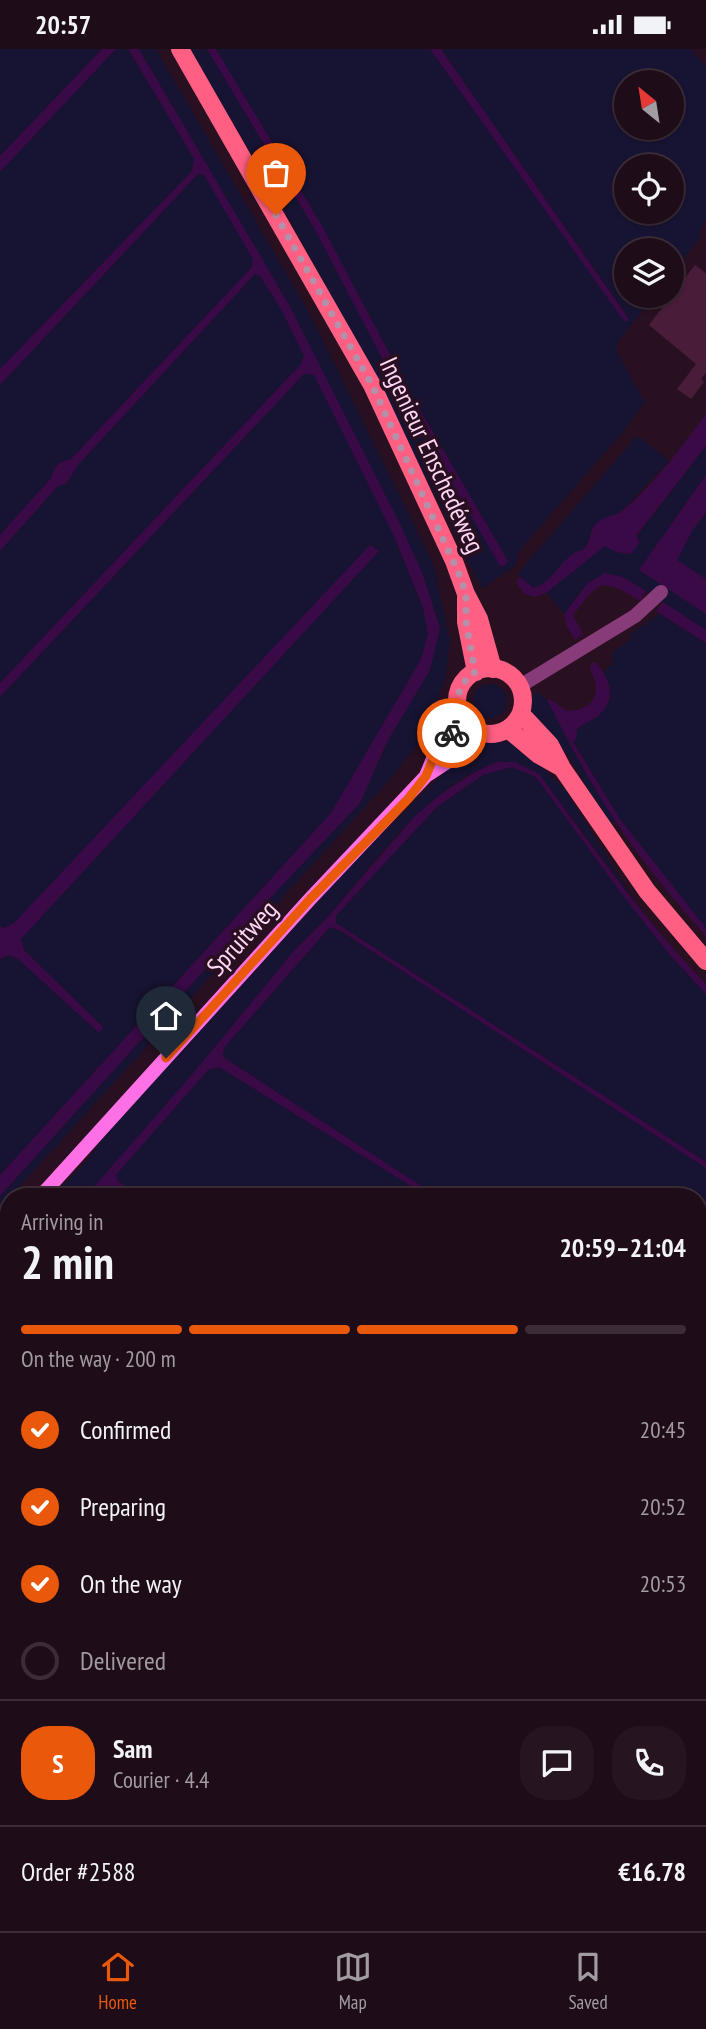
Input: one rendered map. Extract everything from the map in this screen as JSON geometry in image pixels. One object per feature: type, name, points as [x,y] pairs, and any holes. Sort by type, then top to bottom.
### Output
[{"type":"main road","name":"Ingenieur Enschedéweg","points":[[180,49],[372,385],[454,561],[466,594],[466,622],[484,670]]},
{"type":"main road","points":[[484,670],[504,671],[520,686],[524,701],[521,715],[508,729],[496,734],[469,725],[457,703],[458,694],[468,677],[484,670]]},
{"type":"main road","points":[[521,715],[550,745],[562,768],[647,891],[706,961]]},
{"type":"main road","name":"Spruitweg","points":[[48,1188],[310,899],[426,776],[446,764],[469,725]]},
{"type":"main road","points":[[508,729],[539,755],[562,768]]},
{"type":"street","points":[[520,686],[635,616],[661,592]]},
{"type":"shaded area","points":[[0,49],[102,49],[0,156]]},
{"type":"shaded area","points":[[102,49],[116,49],[0,172],[0,156]]},
{"type":"shaded area","points":[[116,49],[128,49],[195,159],[192,171],[0,369],[0,172]]},
{"type":"shaded area","points":[[128,49],[139,49],[288,303],[400,524],[423,575],[440,628],[430,670],[387,742],[360,803],[256,913],[7,1188],[0,1188],[0,1175],[331,813],[421,659],[428,634],[423,607],[393,534],[314,375],[304,374],[0,697],[0,683],[301,364],[304,356],[281,309],[260,276],[255,274],[77,466],[66,484],[58,486],[0,551],[0,535],[51,478],[58,465],[70,460],[252,267],[253,259],[204,175],[198,174],[0,385],[0,369],[192,171],[194,159]]},
{"type":"shaded area","points":[[139,49],[156,49],[310,314],[432,561],[450,641],[446,678],[429,723],[413,751],[385,785],[18,1188],[7,1188],[256,913],[360,803],[440,628],[423,575],[288,303]]},
{"type":"shaded area","points":[[190,49],[207,49],[314,228],[505,566],[508,561],[412,396],[321,224],[216,49],[430,49],[614,308],[628,321],[622,308],[645,308],[618,342],[617,352],[645,402],[623,432],[519,551],[515,566],[482,589],[378,381],[293,226]]},
{"type":"shaded area","points":[[207,49],[216,49],[321,224],[412,396],[508,561],[505,566],[500,566],[404,400],[314,228]]},
{"type":"shaded area","points":[[430,49],[441,49],[614,298],[614,307]]},
{"type":"shaded area","points":[[441,49],[691,49],[706,67],[706,219],[700,238],[684,259],[684,238],[614,238],[614,297]]},
{"type":"shaded area","points":[[198,174],[204,175],[253,259],[252,267],[70,460],[60,462],[52,478],[0,535],[0,385]]},
{"type":"shaded area","points":[[255,274],[260,276],[281,309],[304,356],[301,364],[0,683],[0,551],[58,486],[66,484],[77,466]]},
{"type":"shaded area","points":[[615,308],[621,308],[628,318],[628,321],[624,321]]},
{"type":"shaded area","points":[[304,374],[314,374],[393,534],[423,608],[428,634],[421,659],[331,813],[0,1175],[0,959],[8,955],[18,959],[98,1032],[103,1027],[24,950],[15,922],[5,928],[0,927],[0,697]]},
{"type":"shaded area","points":[[706,414],[706,446],[636,536],[640,542],[631,554],[616,552],[605,546],[546,593],[535,597],[525,594],[517,584],[517,579],[521,578],[534,588],[551,577],[569,557],[584,548],[595,525],[603,518],[622,511],[645,490]]},
{"type":"shaded area","points":[[636,437],[641,438],[669,461],[620,513],[599,521],[584,549],[571,557],[548,580],[534,588],[518,573]]},
{"type":"shaded area","points":[[706,446],[706,475],[639,570],[706,614],[706,630],[623,577],[612,575],[603,575],[588,583],[564,614],[546,593],[605,545],[616,552],[631,554],[640,542],[636,537]]},
{"type":"shaded area","points":[[706,475],[706,513],[692,531],[677,560],[706,579],[706,614],[639,570]]},
{"type":"shaded area","points":[[706,513],[706,579],[677,560],[692,531]]},
{"type":"shaded area","points":[[370,545],[379,551],[21,939],[24,950],[103,1027],[102,1031],[98,1032],[18,959],[8,955],[0,959],[0,927],[5,928],[15,922]]},
{"type":"shaded area","points":[[605,573],[623,577],[646,591],[640,601],[617,588],[602,586],[596,589],[573,615],[583,634],[575,640],[566,625],[564,614],[588,583]]},
{"type":"shaded area","points":[[663,602],[706,630],[706,643],[656,611]]},
{"type":"shaded area","points":[[658,613],[706,643],[706,928],[620,819],[573,741],[576,739],[577,729],[600,712],[609,700],[611,693],[603,672],[612,664],[613,652]]},
{"type":"shaded area","points":[[595,662],[607,680],[609,701],[599,715],[577,729],[573,742],[620,819],[706,928],[706,936],[626,837],[588,777],[547,700],[550,699],[567,711],[585,707],[596,692],[590,669]]},
{"type":"shaded area","points":[[490,684],[502,689],[507,701],[502,713],[490,718],[478,713],[473,701],[478,689]]},
{"type":"shaded area","points":[[536,691],[547,700],[615,821],[609,825],[569,757],[531,715],[531,704]]},
{"type":"shaded area","points":[[488,740],[515,742],[564,788],[636,903],[539,774],[518,764],[500,762],[469,775],[446,790],[403,829],[292,954],[165,1108],[93,1188],[60,1188],[87,1161],[106,1132],[351,865],[474,743]]},
{"type":"shaded area","points":[[497,762],[515,762],[539,774],[640,908],[706,984],[706,994],[670,955],[624,897],[536,777],[512,767],[483,775],[437,807],[336,916],[336,923],[706,1162],[706,1168],[341,931],[330,927],[224,1048],[223,1057],[424,1188],[414,1188],[219,1067],[208,1070],[116,1175],[118,1181],[128,1188],[93,1188],[190,1077],[293,952],[326,919],[414,817],[441,794],[475,772]]},
{"type":"shaded area","points":[[512,767],[536,777],[624,897],[670,955],[706,994],[706,1162],[336,923],[336,916],[437,807],[483,775]]},
{"type":"shaded area","points":[[330,927],[341,931],[706,1168],[706,1188],[424,1188],[223,1057],[224,1048]]},
{"type":"shaded area","points":[[219,1067],[414,1188],[128,1188],[118,1181],[116,1175],[121,1168],[208,1070]]},
{"type":"building","points":[[695,265],[706,273],[706,373],[701,379],[704,382],[691,399],[677,389],[696,364],[649,325],[662,308],[684,308],[684,279]]},
{"type":"way so far","points":[[276,215],[372,385],[460,576],[466,594],[466,622],[475,672],[468,677],[458,694],[457,703],[463,720],[452,733]]},
{"type":"route","points":[[166,1058],[310,899],[408,799],[426,776],[435,754],[452,733]]}]
